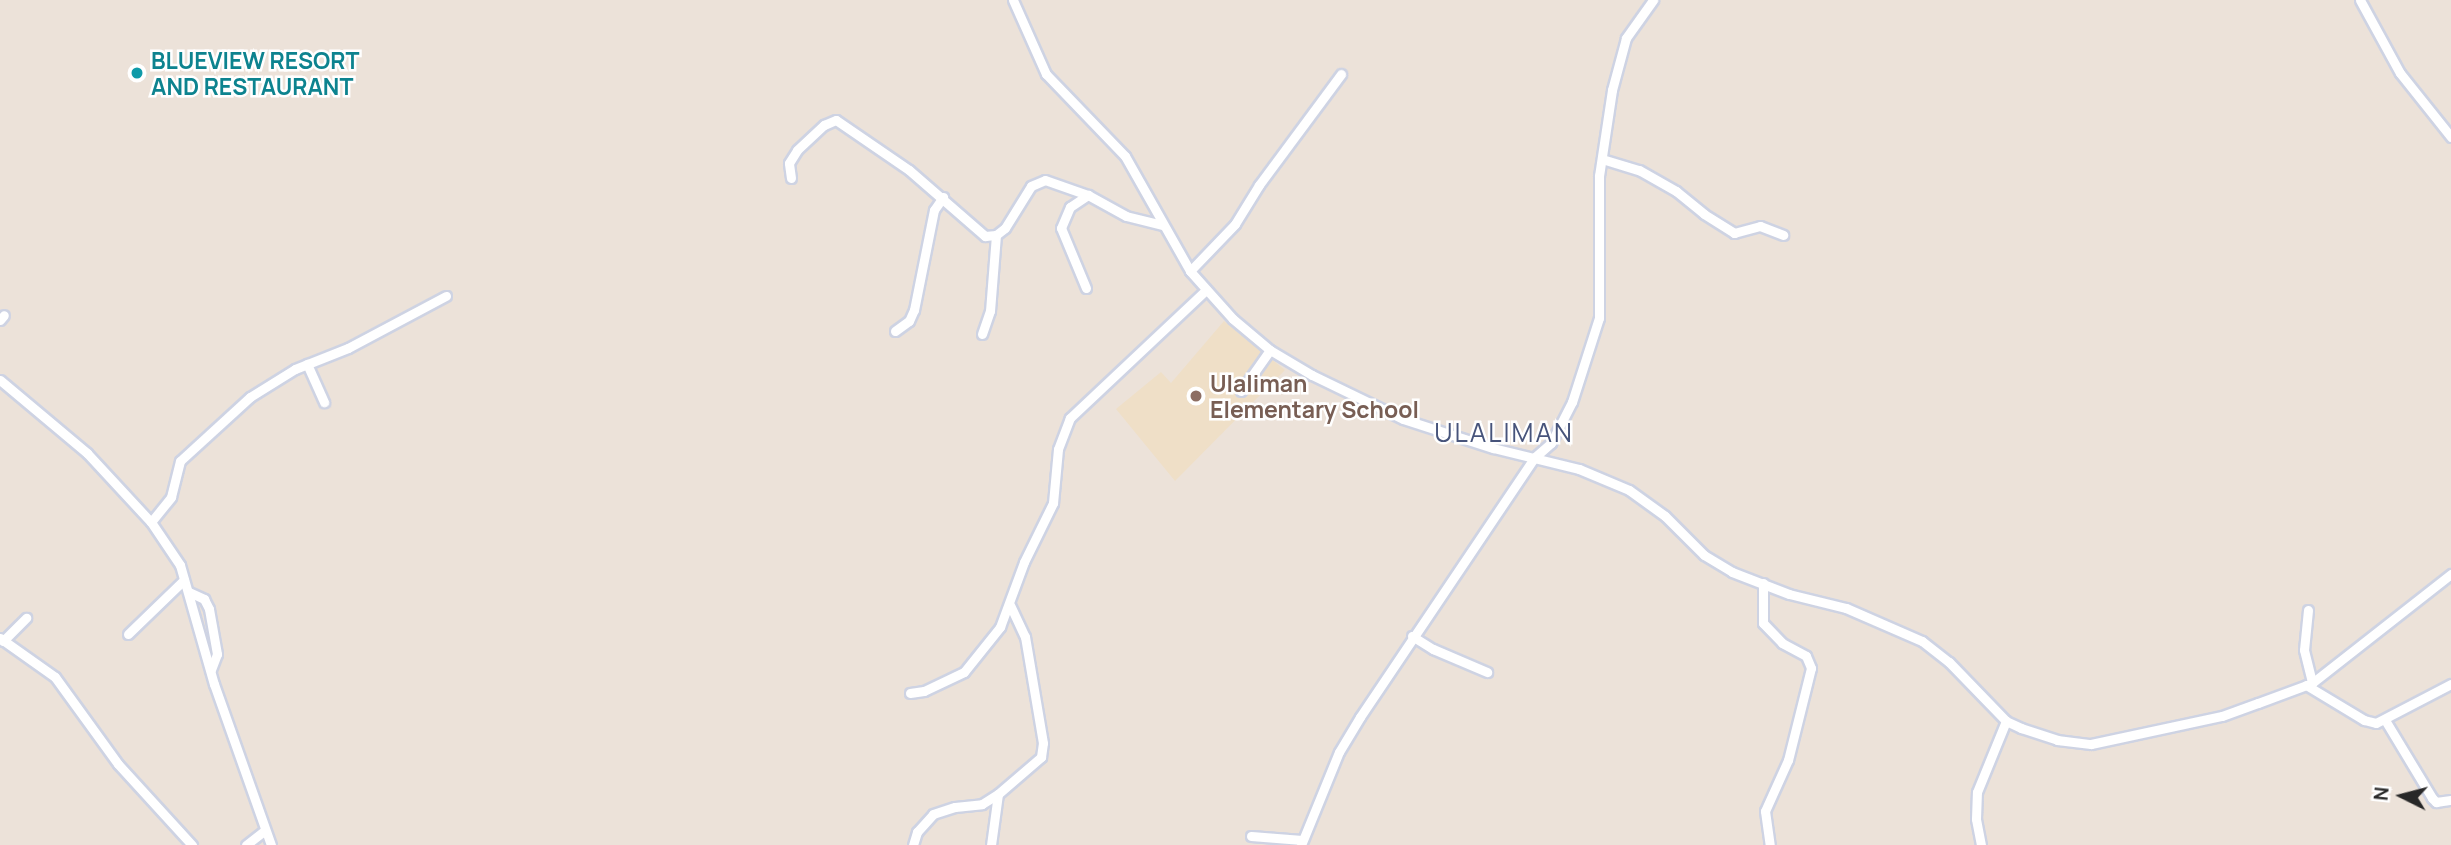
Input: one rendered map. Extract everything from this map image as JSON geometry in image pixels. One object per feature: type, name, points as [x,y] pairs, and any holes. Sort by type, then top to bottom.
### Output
[{"type":"street","points":[[1013,0],[1046,74],[1125,156],[1162,225],[1206,290],[1233,319],[1270,350],[1312,376],[1403,419],[1493,448],[1578,469],[1629,491],[1665,516],[1704,555],[1732,572],[1809,600],[1846,608],[1922,641],[1949,663],[2006,721],[2057,740],[2091,744],[2222,716],[2309,684],[2451,574]]},
{"type":"street","points":[[1251,836],[1302,843],[1339,752],[1412,636],[1535,457],[1551,443],[1572,402],[1599,318],[1599,176],[1619,59],[1635,22],[1653,0]]},
{"type":"street","points":[[2360,0],[2400,73],[2451,138]]},
{"type":"street","points":[[1191,271],[1235,224],[1259,185],[1341,74]]},
{"type":"street","points":[[791,178],[789,163],[797,150],[824,125],[836,120],[887,154],[943,197],[980,233],[985,236],[996,235]]},
{"type":"street","points":[[1602,159],[1639,170],[1676,191],[1704,214],[1734,233],[1759,226],[1783,235]]},
{"type":"street","points":[[982,334],[990,312],[996,235],[1012,218],[1035,182],[1051,180],[1088,195],[1126,216],[1162,225]]},
{"type":"street","points":[[1086,288],[1060,228],[1070,207],[1088,195]]},
{"type":"street","points":[[895,331],[909,321],[914,310],[934,210],[943,197]]},
{"type":"street","points":[[910,693],[924,691],[964,673],[1000,627],[1024,562],[1053,503],[1058,449],[1070,418],[1206,290]]},
{"type":"street","points":[[151,522],[171,497],[176,469],[195,445],[250,397],[307,364],[348,348],[446,296]]},
{"type":"street","points":[[1241,391],[1270,350]]},
{"type":"street","points":[[307,364],[324,401]]},
{"type":"street","points":[[0,380],[88,453],[151,522],[180,565],[211,670],[271,845]]},
{"type":"street","points":[[128,634],[184,580]]},
{"type":"street","points":[[1763,583],[1761,619],[1766,630],[1782,643],[1806,656],[1811,668],[1788,760],[1765,811],[1769,845]]},
{"type":"street","points":[[190,592],[204,599],[209,609],[217,654],[211,670]]},
{"type":"street","points":[[913,845],[917,831],[933,814],[955,807],[982,804],[998,794],[1041,757],[1043,743],[1025,637],[1010,605]]},
{"type":"street","points":[[2308,610],[2304,650],[2309,684],[2364,720],[2376,723],[2385,720],[2451,684]]},
{"type":"street","points":[[26,618],[2,639],[55,677],[118,764],[192,845]]},
{"type":"street","points":[[1412,636],[1433,649],[1487,672]]},
{"type":"street","points":[[2385,720],[2432,798],[2436,802],[2451,800]]},
{"type":"street","points":[[1981,845],[1976,819],[1977,792],[2006,721]]},
{"type":"street","points":[[991,845],[998,794]]},
{"type":"street","points":[[246,845],[265,830]]},
{"type":"shaded area","name":"Ulaliman Elementary School","points":[[1224,321],[1285,370],[1175,481],[1116,409],[1161,372],[1171,383]]},
{"type":"place","name":"BLUEVIEW RESORT AND RESTAURANT","points":[[137,73]]},
{"type":"place","name":"Ulaliman Elementary School","points":[[1196,396]]},
{"type":"district","name":"ULALIMAN","points":[[1504,433]]}]
